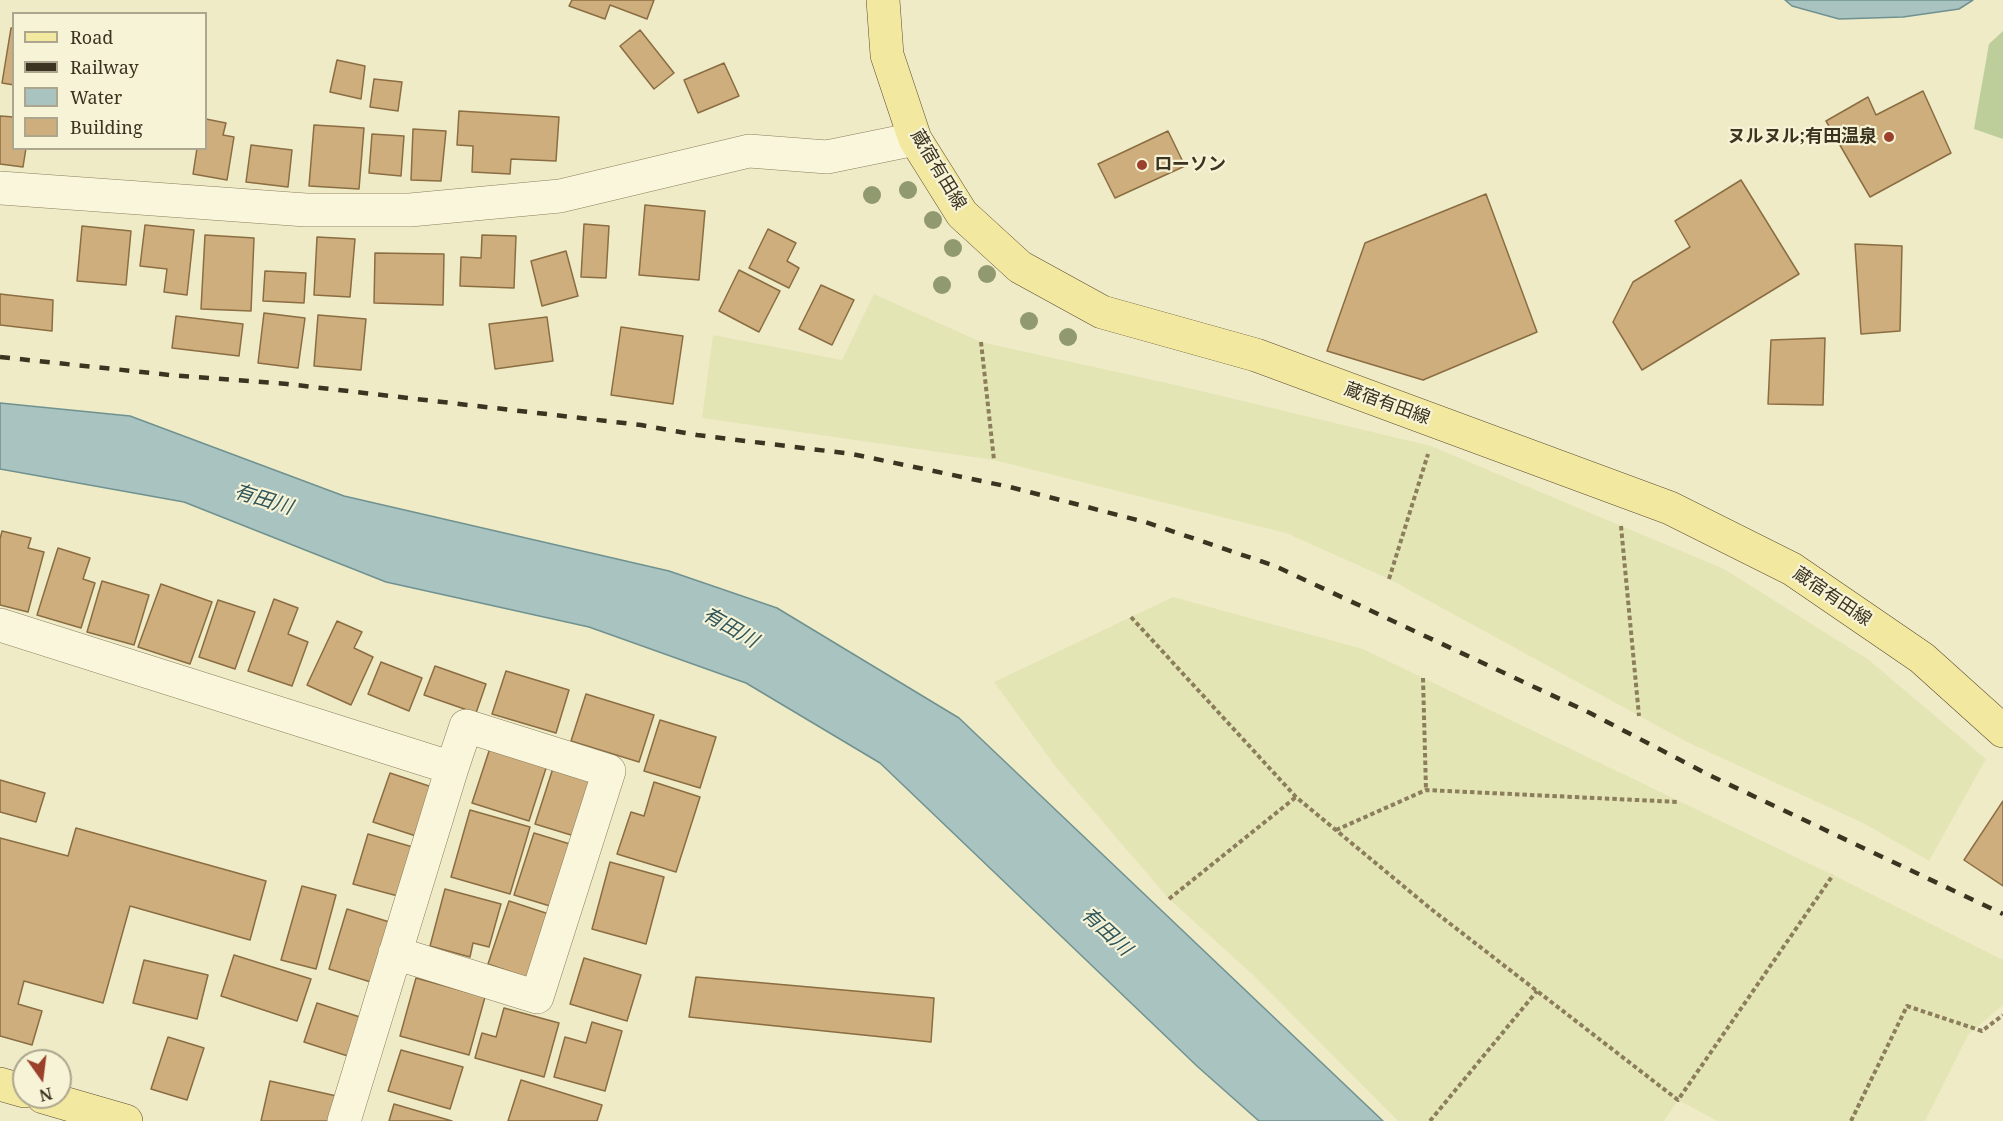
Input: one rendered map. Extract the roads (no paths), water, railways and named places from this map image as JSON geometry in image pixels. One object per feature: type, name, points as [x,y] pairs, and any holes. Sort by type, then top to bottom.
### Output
[{"type":"main road","name":"蔵宿有田線","points":[[883,0],[887,55],[915,139],[962,214],[1020,267],[1102,312],[1256,355],[1670,508],[1792,569],[1922,658],[2003,731]]},
{"type":"main road","points":[[72,1105],[126,1121]]},
{"type":"street","points":[[0,188],[306,210],[410,210],[560,196],[749,151],[827,157],[915,139]]},
{"type":"street","points":[[0,625],[452,768]]},
{"type":"street","points":[[344,1121],[395,952],[466,726],[609,771],[537,997],[395,952]]},
{"type":"water","points":[[1785,0],[1973,0],[1959,9],[1903,17],[1839,19],[1792,6]]},
{"type":"water","name":"有田川","points":[[0,403],[130,416],[344,496],[669,571],[777,608],[959,718],[1383,1121],[1259,1121],[1198,1067],[880,763],[746,683],[589,627],[386,582],[184,502],[0,469]]},
{"type":"railway","points":[[0,357],[170,375],[287,384],[641,425],[697,435],[852,454],[1010,487],[1145,522],[1275,566],[1590,713],[1711,776],[2003,914]]},
{"type":"place","name":"ヌルヌル;有田温泉","points":[[1889,137]]},
{"type":"place","name":"ローソン","points":[[1142,165]]}]
